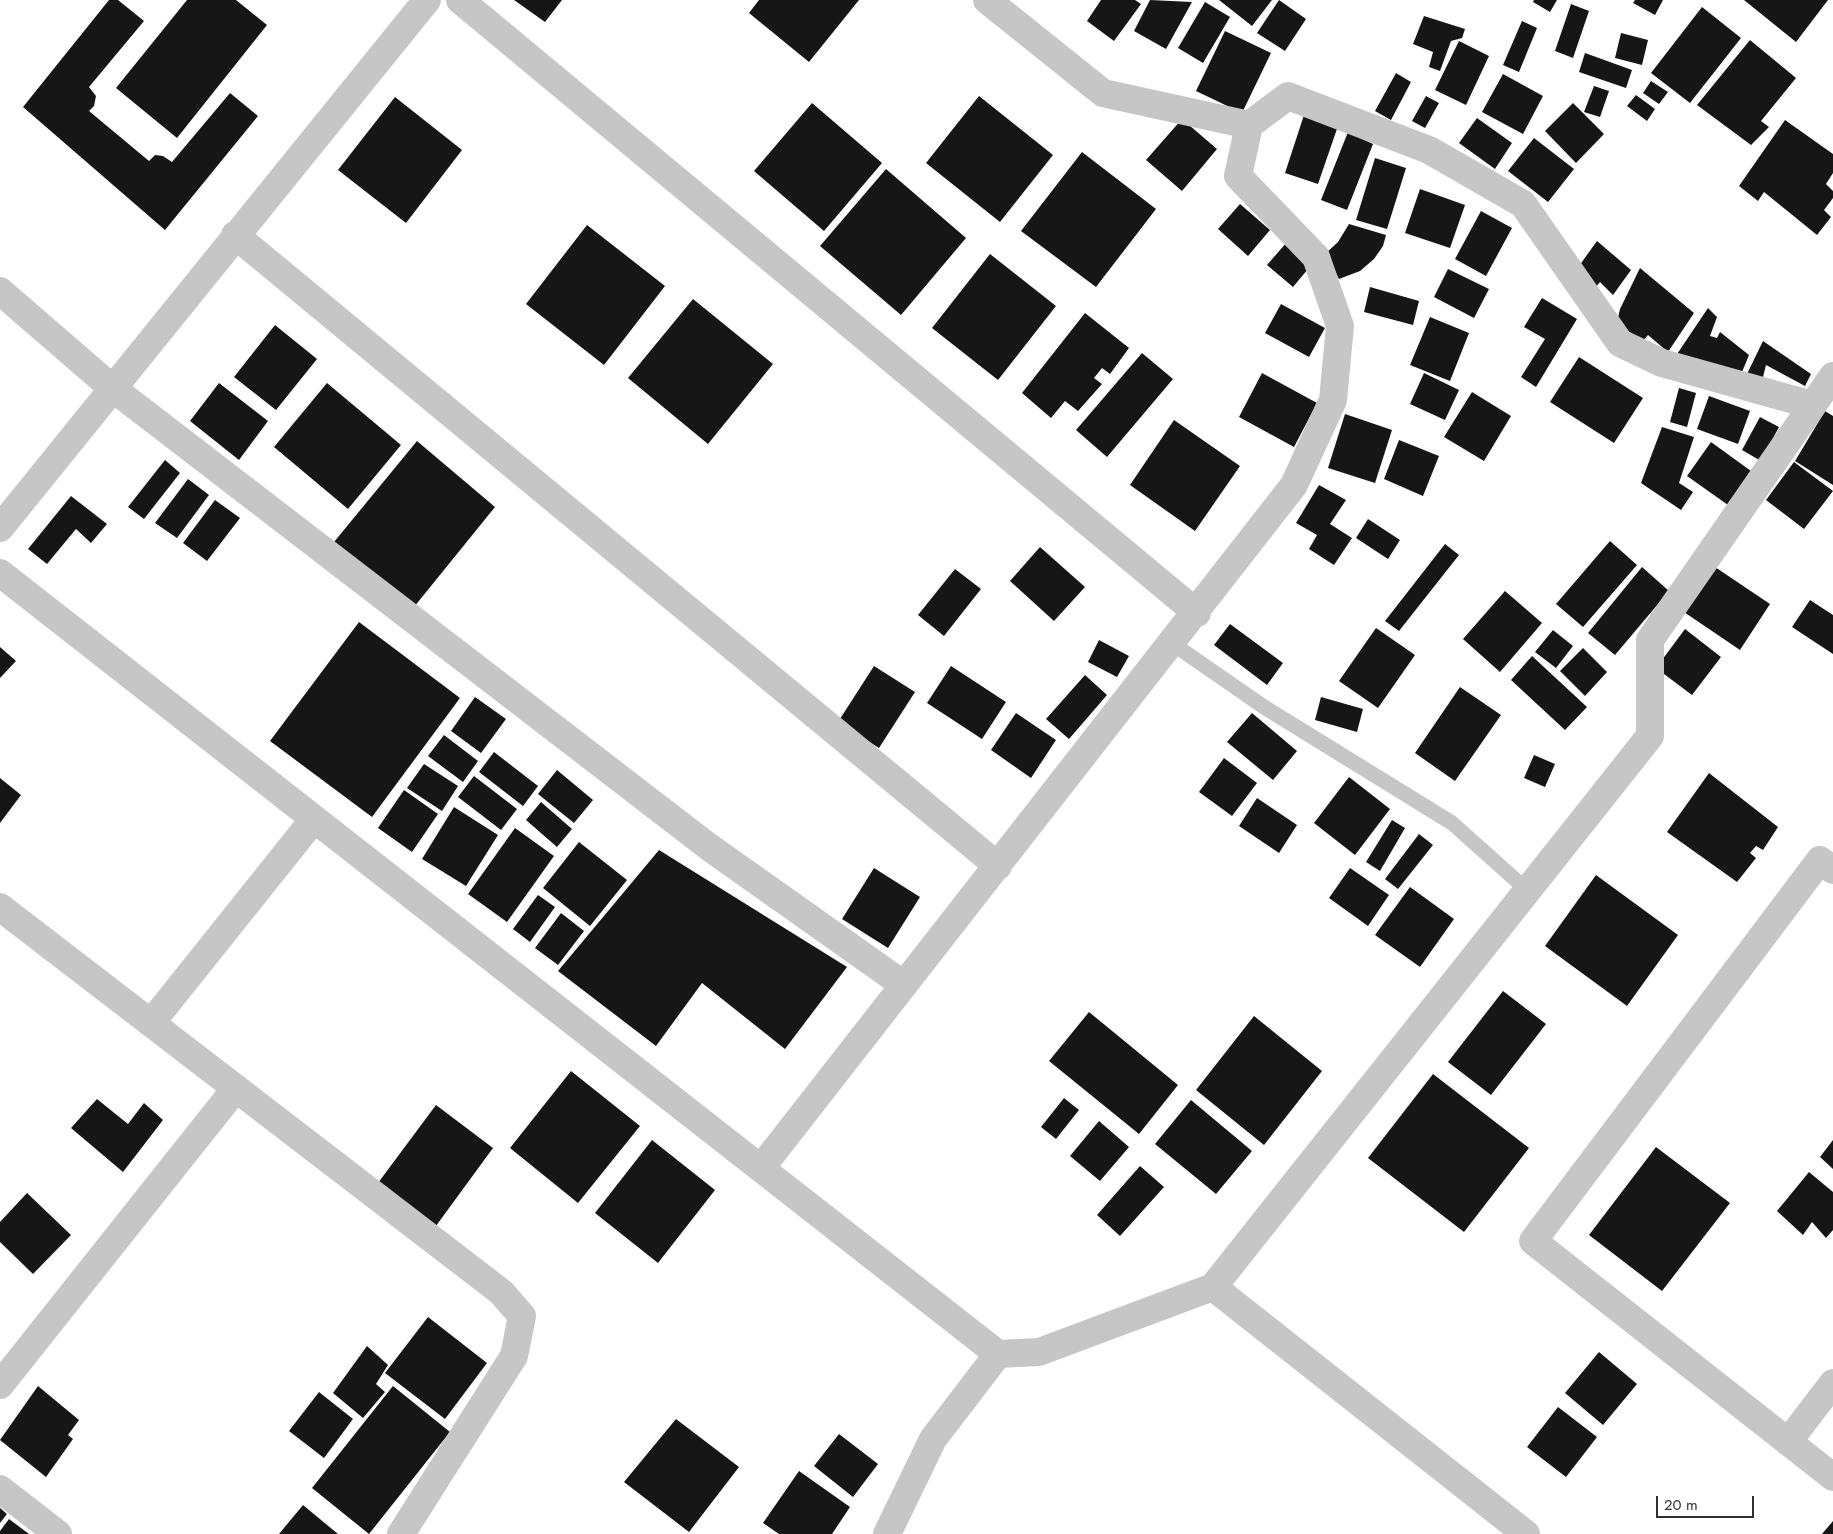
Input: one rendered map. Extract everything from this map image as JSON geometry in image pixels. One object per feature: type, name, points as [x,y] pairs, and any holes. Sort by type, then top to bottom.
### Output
[{"type":"street","points":[[0,528],[112,387],[427,0]]},
{"type":"street","points":[[460,0],[1197,612]]},
{"type":"street","points":[[987,0],[1103,93],[1249,125]]},
{"type":"street","points":[[761,1168],[1197,612],[1294,485],[1333,400],[1340,326],[1316,257],[1238,176],[1249,125],[1288,96],[1429,150],[1523,204],[1620,343],[1662,363],[1812,405]]},
{"type":"street","points":[[235,235],[998,866]]},
{"type":"street","points":[[0,291],[112,387],[709,847],[904,985]]},
{"type":"street","points":[[0,573],[998,1354],[1039,1352],[1213,1287],[1650,736],[1650,640],[1833,376]]},
{"type":"street","points":[[151,1023],[314,819]]},
{"type":"street","points":[[1833,870],[1820,860],[1533,1241],[1833,1477]]},
{"type":"street","points":[[0,907],[501,1292],[522,1316],[514,1356],[401,1534]]},
{"type":"street","points":[[0,1385],[236,1088]]},
{"type":"street","points":[[1213,1287],[1526,1534]]},
{"type":"street","points":[[887,1534],[933,1439],[998,1354]]},
{"type":"street","points":[[1788,1442],[1833,1383]]},
{"type":"street","points":[[0,1489],[58,1534]]},
{"type":"lane","points":[[1172,644],[1264,707],[1452,823],[1528,890]]},
{"type":"building","points":[[109,0],[118,0],[144,21],[89,87],[96,96],[94,106],[89,111],[149,161],[155,155],[163,156],[172,162],[230,93],[258,116],[165,230],[23,107]]},
{"type":"building","points":[[187,0],[236,0],[267,25],[177,138],[116,88]]},
{"type":"building","points":[[514,0],[562,0],[545,22]]},
{"type":"building","points":[[759,0],[859,0],[809,62],[749,13]]},
{"type":"building","points":[[1101,0],[1135,0],[1141,4],[1114,41],[1087,21]]},
{"type":"building","points":[[1150,0],[1192,2],[1166,49],[1134,31]]},
{"type":"building","points":[[1219,0],[1272,0],[1252,26]]},
{"type":"building","points":[[1279,0],[1306,19],[1285,51],[1257,33]]},
{"type":"building","points":[[1534,0],[1557,0],[1550,12],[1533,2]]},
{"type":"building","points":[[1635,0],[1663,0],[1655,15],[1633,3]]},
{"type":"building","points":[[1744,0],[1828,0],[1796,42]]},
{"type":"building","points":[[1205,2],[1230,17],[1203,63],[1178,48]]},
{"type":"building","points":[[1571,4],[1589,11],[1573,58],[1555,51]]},
{"type":"building","points":[[1702,7],[1741,38],[1690,103],[1651,73]]},
{"type":"building","points":[[1424,16],[1465,29],[1462,38],[1451,41],[1440,71],[1429,67],[1433,52],[1413,44]]},
{"type":"building","points":[[1522,21],[1537,28],[1519,72],[1503,65]]},
{"type":"building","points":[[1225,31],[1271,53],[1242,113],[1196,91]]},
{"type":"building","points":[[1621,33],[1648,40],[1642,65],[1615,58]]},
{"type":"building","points":[[1750,40],[1796,78],[1761,121],[1769,127],[1751,145],[1697,105]]},
{"type":"building","points":[[1459,41],[1489,56],[1466,105],[1435,90]]},
{"type":"building","points":[[1585,53],[1632,70],[1626,88],[1579,72]]},
{"type":"building","points":[[1396,73],[1411,82],[1391,120],[1375,111]]},
{"type":"building","points":[[1503,74],[1543,96],[1523,134],[1482,112]]},
{"type":"building","points":[[1651,81],[1668,92],[1659,104],[1643,93]]},
{"type":"building","points":[[1594,86],[1609,91],[1600,117],[1584,112]]},
{"type":"building","points":[[1636,95],[1655,109],[1647,121],[1627,106]]},
{"type":"building","points":[[979,96],[1053,155],[1000,222],[926,163]]},
{"type":"building","points":[[1426,96],[1439,103],[1425,128],[1412,121]]},
{"type":"building","points":[[395,97],[462,150],[406,223],[338,170]]},
{"type":"building","points":[[812,103],[882,163],[824,231],[754,171]]},
{"type":"building","points":[[1573,103],[1604,134],[1576,163],[1545,131]]},
{"type":"building","points":[[1304,115],[1338,126],[1318,184],[1285,173]]},
{"type":"building","points":[[1477,118],[1512,143],[1495,169],[1459,143]]},
{"type":"building","points":[[1182,119],[1217,149],[1182,191],[1146,160]]},
{"type":"building","points":[[1785,120],[1833,154],[1833,173],[1826,184],[1833,191],[1833,198],[1824,210],[1831,217],[1817,235],[1764,192],[1758,201],[1739,186]]},
{"type":"building","points":[[1348,132],[1373,144],[1347,210],[1321,200]]},
{"type":"building","points":[[1534,138],[1574,169],[1548,202],[1508,171]]},
{"type":"building","points":[[1082,152],[1156,209],[1096,287],[1021,231]]},
{"type":"building","points":[[1375,158],[1406,168],[1387,229],[1356,220]]},
{"type":"building","points":[[886,169],[966,238],[901,315],[820,246]]},
{"type":"building","points":[[1420,189],[1465,205],[1450,248],[1405,233]]},
{"type":"building","points":[[1240,204],[1270,230],[1248,256],[1218,229]]},
{"type":"building","points":[[1481,211],[1512,228],[1486,276],[1455,259]]},
{"type":"building","points":[[1349,224],[1386,235],[1383,246],[1374,259],[1360,271],[1339,279],[1325,254],[1338,242]]},
{"type":"building","points":[[587,225],[665,286],[604,365],[526,304]]},
{"type":"building","points":[[1597,241],[1631,270],[1613,295],[1600,282],[1591,293],[1574,273]]},
{"type":"building","points":[[1287,242],[1313,263],[1293,287],[1267,265]]},
{"type":"building","points":[[990,254],[1056,306],[998,380],[932,328]]},
{"type":"building","points":[[1640,268],[1694,313],[1668,352],[1648,335],[1638,347],[1616,327],[1620,309]]},
{"type":"building","points":[[1448,269],[1489,289],[1474,318],[1434,297]]},
{"type":"building","points":[[1370,287],[1419,301],[1413,325],[1364,312]]},
{"type":"building","points":[[1542,298],[1577,319],[1536,387],[1521,377],[1545,339],[1524,327]]},
{"type":"building","points":[[693,299],[773,364],[708,444],[628,378]]},
{"type":"building","points":[[1281,304],[1325,328],[1309,357],[1265,333]]},
{"type":"building","points":[[1708,308],[1717,317],[1710,336],[1717,338],[1720,332],[1749,355],[1740,377],[1671,363]]},
{"type":"building","points":[[1085,313],[1129,348],[1110,374],[1102,368],[1094,378],[1102,384],[1078,411],[1065,401],[1051,418],[1022,393]]},
{"type":"building","points":[[1430,317],[1469,333],[1450,381],[1410,365]]},
{"type":"building","points":[[275,325],[317,359],[276,410],[234,377]]},
{"type":"building","points":[[1763,341],[1811,374],[1805,386],[1766,365],[1762,381],[1746,376]]},
{"type":"building","points":[[1142,353],[1173,379],[1107,457],[1076,430]]},
{"type":"building","points":[[1579,357],[1643,398],[1614,443],[1550,402]]},
{"type":"building","points":[[1262,373],[1317,403],[1294,447],[1239,417]]},
{"type":"building","points":[[1424,373],[1459,390],[1445,420],[1410,404]]},
{"type":"building","points":[[219,383],[268,421],[239,460],[190,421]]},
{"type":"building","points":[[327,383],[401,445],[348,509],[274,447]]},
{"type":"building","points":[[1679,388],[1696,393],[1687,427],[1670,422]]},
{"type":"building","points":[[1472,392],[1511,416],[1484,461],[1444,437]]},
{"type":"building","points":[[1709,396],[1750,411],[1738,444],[1697,429]]},
{"type":"building","points":[[1825,411],[1833,416],[1833,485],[1795,461]]},
{"type":"building","points":[[1345,414],[1392,430],[1375,483],[1328,468]]},
{"type":"building","points":[[1760,417],[1779,427],[1761,461],[1742,450]]},
{"type":"building","points":[[1174,420],[1240,466],[1195,531],[1130,485]]},
{"type":"building","points":[[1662,427],[1694,437],[1679,483],[1693,492],[1681,510],[1641,483]]},
{"type":"building","points":[[1399,440],[1439,456],[1423,496],[1384,479]]},
{"type":"building","points":[[417,441],[495,507],[414,607],[334,542]]},
{"type":"building","points":[[1711,442],[1751,471],[1728,505],[1687,476]]},
{"type":"building","points":[[165,460],[180,473],[144,519],[128,507]]},
{"type":"building","points":[[1794,462],[1833,491],[1804,529],[1766,500]]},
{"type":"building","points":[[188,479],[209,495],[177,538],[155,523]]},
{"type":"building","points":[[1319,485],[1346,500],[1330,524],[1352,538],[1334,565],[1309,549],[1317,535],[1296,523]]},
{"type":"building","points":[[71,496],[107,524],[91,543],[76,529],[47,564],[28,549]]},
{"type":"building","points":[[215,500],[240,518],[207,561],[183,543]]},
{"type":"building","points":[[1368,519],[1400,540],[1388,559],[1356,538]]},
{"type":"building","points":[[1610,541],[1637,565],[1583,627],[1556,604]]},
{"type":"building","points":[[1445,544],[1459,555],[1399,631],[1385,621]]},
{"type":"building","points":[[1040,547],[1085,587],[1054,621],[1010,581]]},
{"type":"building","points":[[1709,563],[1770,604],[1740,650],[1678,608]]},
{"type":"building","points":[[1642,567],[1669,591],[1615,655],[1588,633]]},
{"type":"building","points":[[955,569],[981,589],[944,636],[918,615]]},
{"type":"building","points":[[1505,591],[1542,623],[1500,672],[1463,639]]},
{"type":"building","points":[[1810,600],[1833,615],[1833,654],[1792,627]]},
{"type":"building","points":[[359,622],[460,698],[372,817],[270,741]]},
{"type":"building","points":[[1230,624],[1283,663],[1267,685],[1214,645]]},
{"type":"building","points":[[1376,628],[1415,655],[1378,708],[1339,681]]},
{"type":"building","points":[[1685,629],[1721,657],[1692,695],[1656,668]]},
{"type":"building","points":[[1553,630],[1573,646],[1556,668],[1535,652]]},
{"type":"building","points":[[1099,640],[1129,656],[1117,677],[1088,662]]},
{"type":"building","points":[[0,647],[16,661],[0,678]]},
{"type":"building","points":[[1583,648],[1607,672],[1585,696],[1560,671]]},
{"type":"building","points":[[1532,656],[1587,707],[1565,730],[1511,680]]},
{"type":"building","points":[[874,666],[915,692],[879,748],[838,722]]},
{"type":"building","points":[[951,666],[1006,702],[982,739],[927,703]]},
{"type":"building","points":[[1085,675],[1107,695],[1069,739],[1046,719]]},
{"type":"building","points":[[1460,687],[1501,715],[1455,781],[1415,753]]},
{"type":"building","points":[[475,697],[506,719],[481,753],[451,731]]},
{"type":"building","points":[[1321,697],[1363,709],[1357,732],[1315,720]]},
{"type":"building","points":[[1016,713],[1056,740],[1031,778],[991,750]]},
{"type":"building","points":[[1252,713],[1297,751],[1273,780],[1227,742]]},
{"type":"building","points":[[444,735],[478,761],[463,782],[428,756]]},
{"type":"building","points":[[494,752],[538,786],[523,806],[479,772]]},
{"type":"building","points":[[1534,755],[1555,764],[1545,787],[1524,778]]},
{"type":"building","points":[[1224,758],[1257,783],[1232,816],[1199,792]]},
{"type":"building","points":[[424,764],[458,786],[442,811],[407,788]]},
{"type":"building","points":[[557,770],[593,800],[574,823],[538,794]]},
{"type":"building","points":[[1709,773],[1778,827],[1763,850],[1756,846],[1750,853],[1756,858],[1737,882],[1667,832]]},
{"type":"building","points":[[474,776],[517,809],[501,830],[458,797]]},
{"type":"building","points":[[1349,777],[1390,809],[1355,855],[1314,823]]},
{"type":"building","points":[[0,778],[21,795],[0,823]]},
{"type":"building","points":[[404,790],[438,814],[412,852],[378,828]]},
{"type":"building","points":[[1257,798],[1297,825],[1279,853],[1239,826]]},
{"type":"building","points":[[541,802],[572,829],[557,847],[526,820]]},
{"type":"building","points":[[454,807],[498,835],[466,886],[422,859]]},
{"type":"building","points":[[1392,820],[1405,828],[1380,871],[1366,862]]},
{"type":"building","points":[[515,828],[554,856],[507,922],[468,894]]},
{"type":"building","points":[[1419,834],[1433,845],[1398,889],[1385,879]]},
{"type":"building","points":[[579,842],[627,880],[590,926],[543,888]]},
{"type":"building","points":[[659,850],[847,967],[785,1049],[702,983],[656,1046],[558,971]]},
{"type":"building","points":[[874,868],[920,897],[888,948],[842,919]]},
{"type":"building","points":[[1350,868],[1389,895],[1368,926],[1329,898]]},
{"type":"building","points":[[1596,875],[1678,935],[1627,1006],[1545,946]]},
{"type":"building","points":[[1410,887],[1454,919],[1420,967],[1375,935]]},
{"type":"building","points":[[538,895],[555,907],[530,942],[513,929]]},
{"type":"building","points":[[561,913],[584,931],[558,965],[535,948]]},
{"type":"building","points":[[1503,991],[1546,1024],[1491,1095],[1448,1062]]},
{"type":"building","points":[[1089,1012],[1178,1085],[1139,1134],[1049,1061]]},
{"type":"building","points":[[1254,1016],[1322,1071],[1264,1145],[1196,1090]]},
{"type":"building","points":[[571,1071],[640,1126],[578,1203],[510,1148]]},
{"type":"building","points":[[1433,1074],[1529,1148],[1464,1232],[1368,1158]]},
{"type":"building","points":[[1064,1098],[1079,1110],[1056,1139],[1041,1127]]},
{"type":"building","points":[[97,1099],[128,1124],[144,1103],[163,1120],[123,1172],[71,1128]]},
{"type":"building","points":[[1191,1100],[1252,1151],[1216,1194],[1155,1144]]},
{"type":"building","points":[[436,1105],[493,1148],[433,1230],[375,1187]]},
{"type":"building","points":[[1099,1121],[1129,1147],[1100,1181],[1070,1156]]},
{"type":"building","points":[[652,1140],[715,1190],[658,1263],[595,1213]]},
{"type":"building","points":[[1833,1140],[1833,1169],[1820,1157]]},
{"type":"building","points":[[1656,1147],[1730,1203],[1662,1291],[1589,1235]]},
{"type":"building","points":[[1140,1166],[1164,1187],[1120,1236],[1097,1215]]},
{"type":"building","points":[[1809,1172],[1833,1192],[1833,1230],[1826,1238],[1812,1222],[1803,1235],[1777,1211]]},
{"type":"building","points":[[27,1193],[71,1235],[33,1274],[0,1242],[0,1222]]},
{"type":"building","points":[[428,1317],[487,1363],[445,1419],[385,1373]]},
{"type":"building","points":[[367,1346],[388,1365],[376,1384],[385,1392],[363,1418],[333,1393]]},
{"type":"building","points":[[1599,1352],[1637,1384],[1603,1425],[1565,1393]]},
{"type":"building","points":[[38,1386],[79,1420],[68,1435],[73,1439],[46,1477],[0,1440]]},
{"type":"building","points":[[393,1386],[450,1432],[369,1534],[312,1488]]},
{"type":"building","points":[[319,1392],[353,1419],[324,1458],[289,1431]]},
{"type":"building","points":[[1558,1407],[1597,1437],[1566,1477],[1527,1447]]},
{"type":"building","points":[[676,1419],[739,1467],[689,1532],[624,1482]]},
{"type":"building","points":[[839,1434],[878,1464],[853,1497],[814,1466]]},
{"type":"building","points":[[799,1471],[850,1507],[832,1534],[779,1534],[763,1523]]},
{"type":"building","points":[[303,1505],[338,1534],[279,1534]]},
{"type":"building","points":[[0,1508],[7,1514],[0,1523]]},
{"type":"building","points":[[9,1519],[29,1534],[0,1534],[0,1531]]},
{"type":"building","points":[[1833,1521],[1833,1534],[1822,1534]]}]
